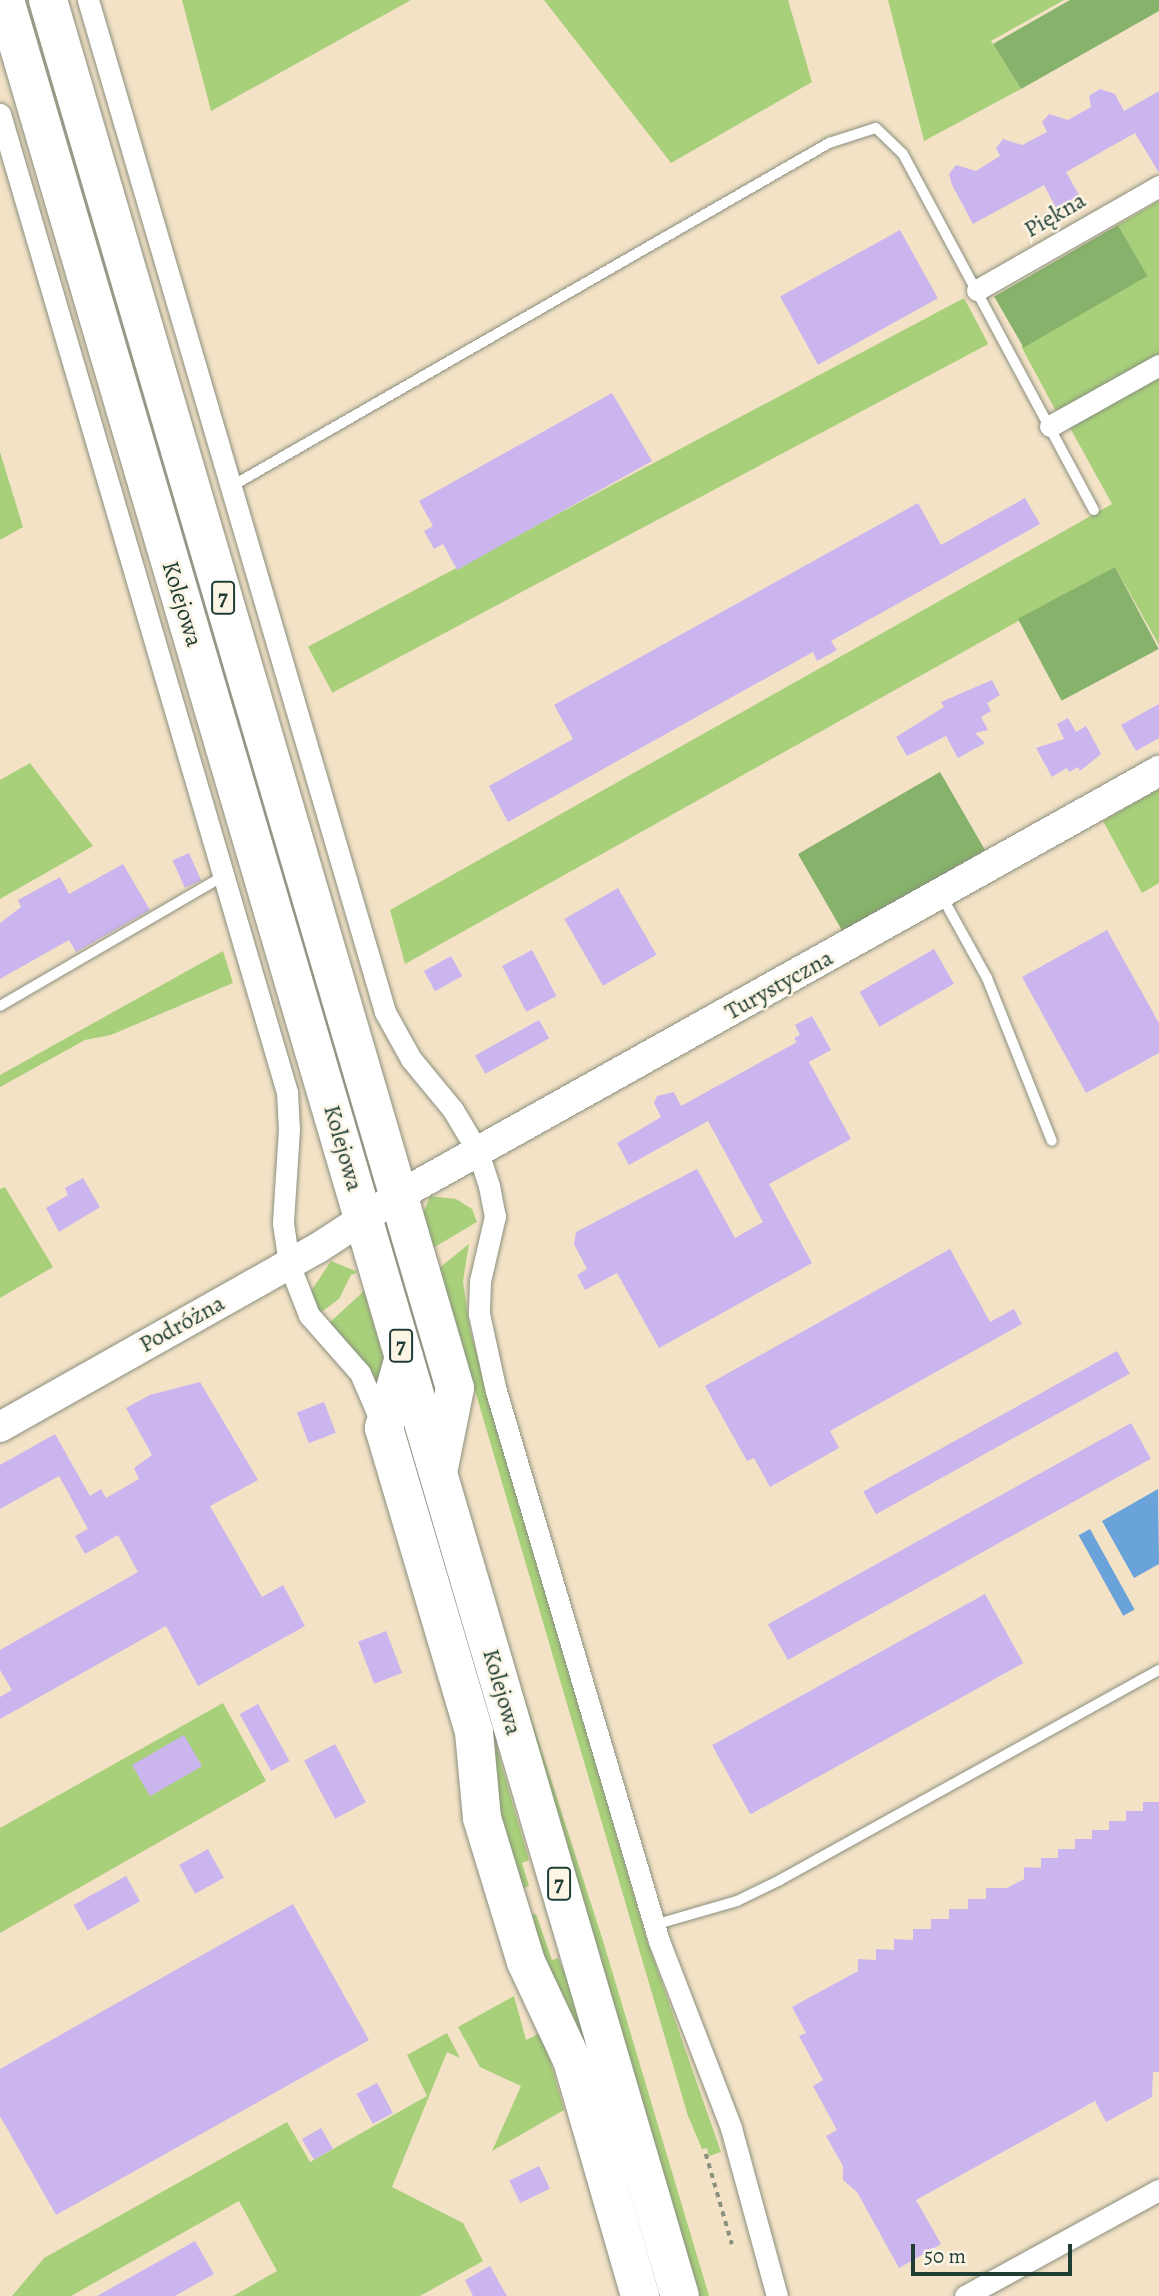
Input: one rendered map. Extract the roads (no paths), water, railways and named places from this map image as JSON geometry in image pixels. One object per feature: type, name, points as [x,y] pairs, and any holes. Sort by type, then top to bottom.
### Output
[{"type":"highway","name":"Kolejowa","points":[[5,0],[680,2296]]},
{"type":"highway","name":"Kolejowa","points":[[48,0],[455,1388],[438,1472]]},
{"type":"highway","points":[[404,1357],[384,1428],[474,1732],[482,1818],[526,1962],[572,2060],[640,2296]]},
{"type":"street","points":[[88,0],[385,1012],[411,1059],[453,1110],[478,1152],[495,1216],[480,1281],[482,1337],[544,1561],[654,1925],[731,2128],[777,2296]]},
{"type":"street","points":[[0,114],[287,1092],[289,1129],[283,1223],[289,1264],[309,1315],[360,1373],[384,1428]]},
{"type":"street","name":"Piękna","points":[[977,290],[1159,187]]},
{"type":"street","points":[[1051,426],[1159,365]]},
{"type":"street","name":"Turystyczna","points":[[363,1220],[398,1196],[1159,771]]},
{"type":"street","name":"Podróżna","points":[[0,1427],[363,1220]]},
{"type":"street","points":[[965,2296],[1159,2190]]},
{"type":"lane","points":[[232,485],[849,134],[876,128],[892,140],[977,290],[1094,510]]},
{"type":"lane","points":[[0,1006],[225,875]]},
{"type":"lane","points":[[940,894],[987,978],[1052,1141]]},
{"type":"lane","points":[[654,1925],[737,1901],[780,1880],[1159,1670]]},
{"type":"water","points":[[1158,1489],[1159,1564],[1134,1578],[1102,1521]]},
{"type":"water","points":[[1090,1529],[1135,1609],[1123,1616],[1079,1535]]}]
